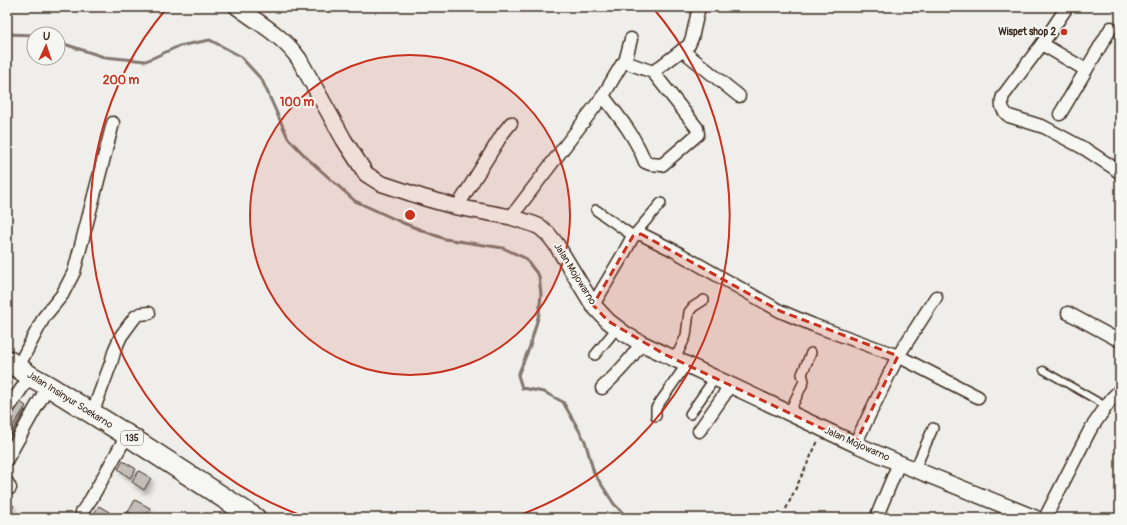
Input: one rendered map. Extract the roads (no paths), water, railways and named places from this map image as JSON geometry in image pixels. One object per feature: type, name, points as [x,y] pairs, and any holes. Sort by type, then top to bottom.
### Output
[{"type":"main road","name":"Jalan Insinyur Soekarno","points":[[18,368],[127,435],[255,518]]},
{"type":"street","name":"Jalan Mojowarno","points":[[237,7],[275,34],[292,49],[344,140],[366,174],[380,183],[402,191],[457,206],[511,217],[540,227],[556,244],[593,305],[608,321],[641,343],[855,444],[1035,518]]},
{"type":"street","points":[[653,72],[689,45],[699,7]]},
{"type":"street","points":[[1068,7],[1003,96],[1002,104],[1005,112],[1009,116],[1044,127],[1085,149],[1120,173]]},
{"type":"street","points":[[1060,114],[1112,28]]},
{"type":"street","points":[[511,217],[603,96],[622,64],[625,62],[631,39]]},
{"type":"street","points":[[1042,44],[1086,70]]},
{"type":"street","points":[[682,50],[740,96]]},
{"type":"street","points":[[603,96],[628,128],[641,151],[645,162],[650,164],[662,165],[698,134],[697,128],[653,72],[625,62]]},
{"type":"street","points":[[7,410],[18,368],[44,317],[62,295],[74,272],[113,123]]},
{"type":"street","points":[[457,206],[503,133],[511,123]]},
{"type":"street","points":[[593,305],[633,236],[661,203]]},
{"type":"street","points":[[596,210],[633,236]]},
{"type":"street","points":[[633,236],[641,234],[673,250],[780,311],[812,325],[898,356],[978,397]]},
{"type":"street","points":[[855,444],[898,356],[936,297]]},
{"type":"street","points":[[656,416],[656,408],[680,362],[686,336],[689,312],[693,307],[704,300]]},
{"type":"street","points":[[92,414],[121,336],[134,317],[140,314],[149,313]]},
{"type":"street","points":[[1068,313],[1120,342]]},
{"type":"street","points":[[595,355],[617,328]]},
{"type":"street","points":[[602,388],[618,373],[641,343]]},
{"type":"street","points":[[789,413],[804,381],[802,374],[811,353]]},
{"type":"street","points":[[690,414],[715,378]]},
{"type":"street","points":[[699,431],[724,395],[729,384]]},
{"type":"street","points":[[7,460],[48,386]]},
{"type":"street","points":[[1045,518],[1090,430],[1112,398],[1120,390]]},
{"type":"street","points":[[915,469],[933,428]]},
{"type":"street","points":[[82,512],[91,499],[127,435]]},
{"type":"street","points":[[876,518],[899,463]]},
{"type":"lane","points":[[1043,370],[1106,406]]},
{"type":"waterway","points":[[7,34],[26,35]]},
{"type":"waterway","points":[[66,45],[104,57],[146,61],[179,46],[210,40],[240,56],[262,80],[288,138],[308,159],[355,201],[403,223],[445,239],[503,248],[525,258],[539,276],[541,294],[539,314],[530,346],[518,375],[522,388],[544,392],[563,402],[585,441],[594,473],[614,504],[628,518]]},
{"type":"place","name":"Wispet shop 2","points":[[1064,32]]}]
